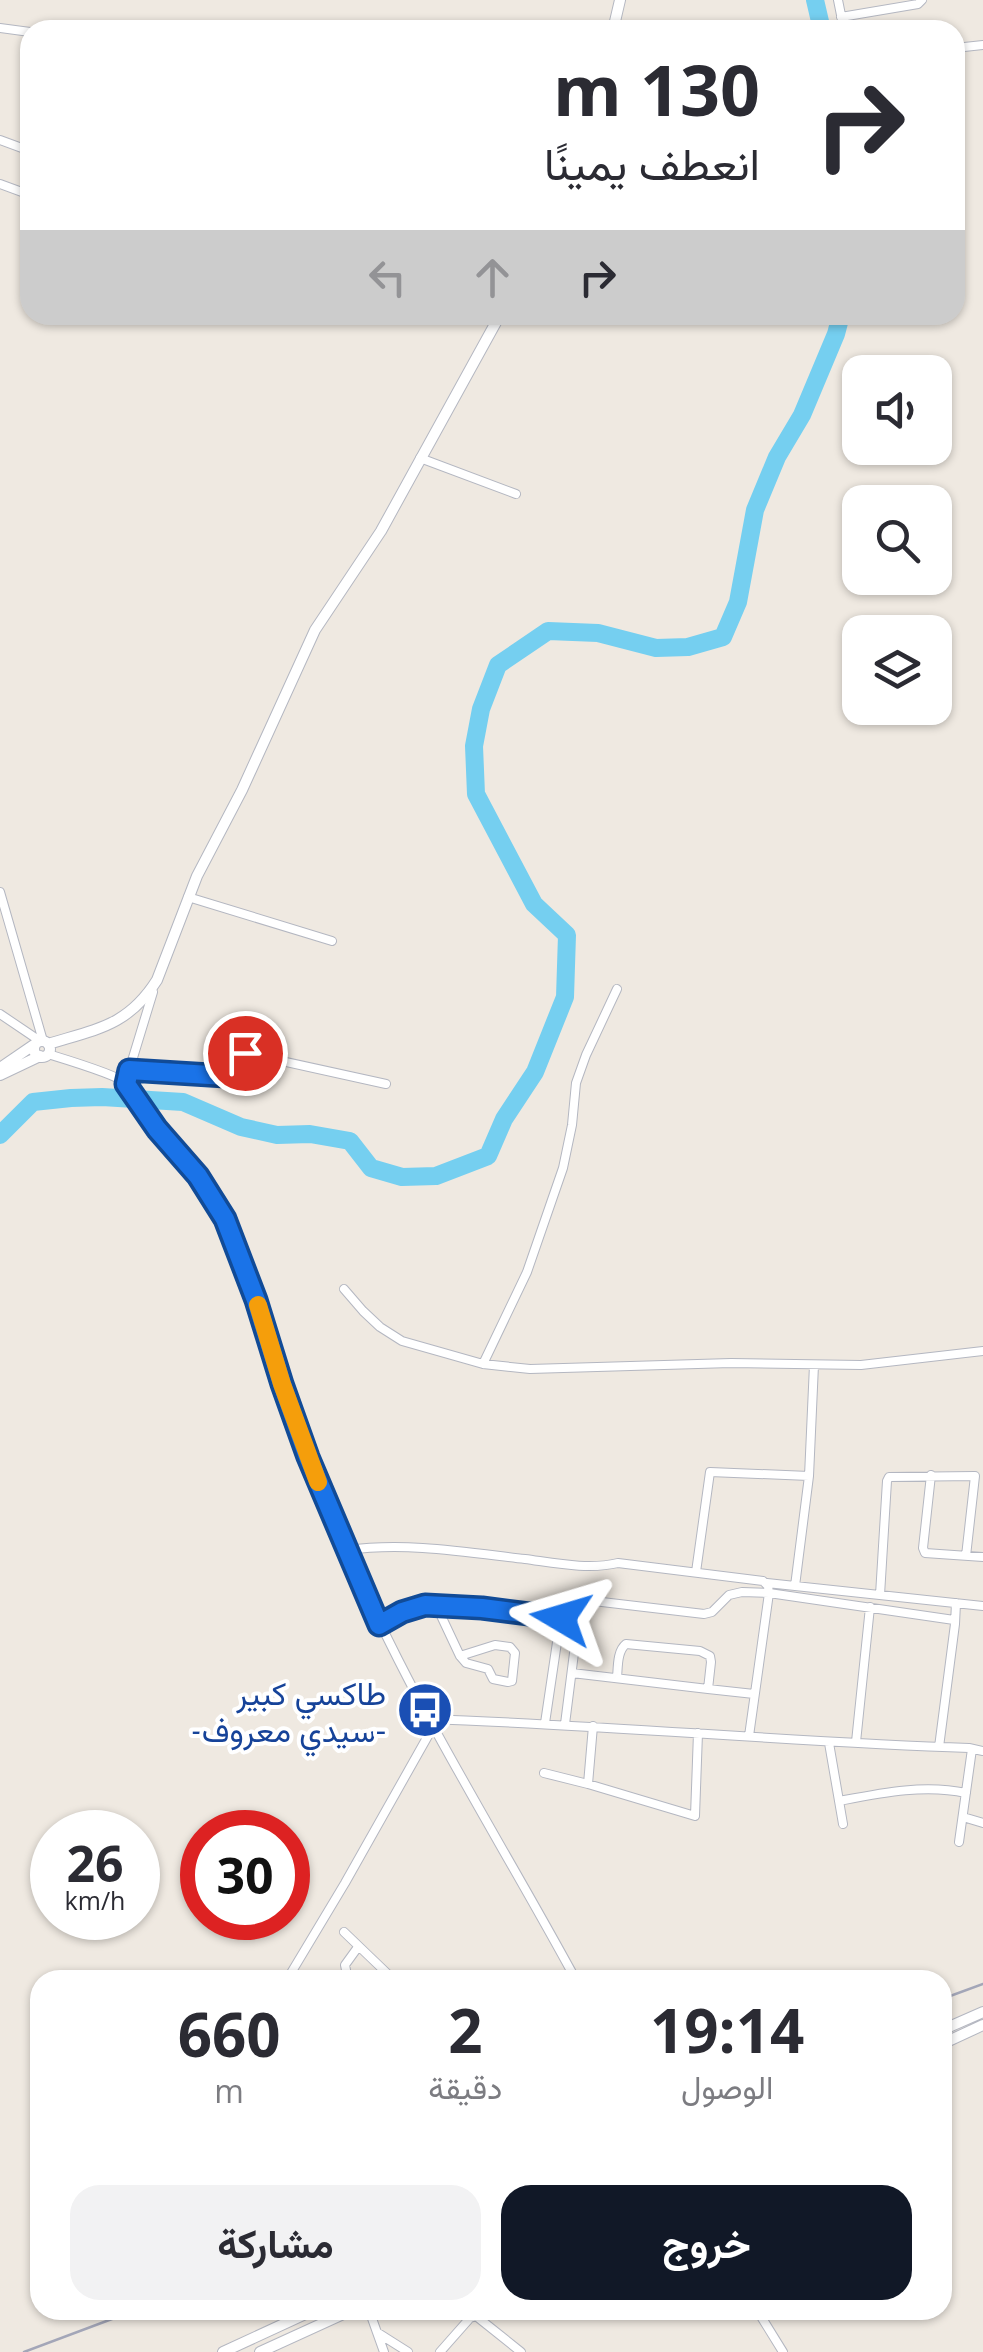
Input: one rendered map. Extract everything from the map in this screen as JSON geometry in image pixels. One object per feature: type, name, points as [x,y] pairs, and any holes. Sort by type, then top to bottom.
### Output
[{"type":"street","points":[[838,0],[841,20]]},
{"type":"street","points":[[840,17],[918,4],[922,0]]},
{"type":"street","points":[[126,1084],[188,897],[315,630],[381,531],[493,325]]},
{"type":"street","points":[[420,458],[516,494]]},
{"type":"street","points":[[0,892],[43,1047]]},
{"type":"street","points":[[188,897],[332,941]]},
{"type":"street","points":[[0,1071],[43,1047],[121,1019],[138,1006],[158,980]]},
{"type":"street","points":[[483,1364],[526,1272],[563,1168],[576,1083],[617,989]]},
{"type":"street","points":[[0,1014],[43,1047],[126,1084],[146,1115],[198,1176],[225,1219],[308,1457],[379,1625],[571,1970]]},
{"type":"street","points":[[129,1070],[226,1076],[233,1074],[245,1053],[386,1084]]},
{"type":"street","points":[[344,1289],[363,1312],[402,1341],[483,1364],[530,1370],[730,1363],[861,1365],[983,1351]]},
{"type":"street","points":[[794,1586],[809,1476],[814,1365]]},
{"type":"street","points":[[696,1572],[710,1472],[809,1476]]},
{"type":"street","points":[[931,1475],[925,1553],[983,1556]]},
{"type":"street","points":[[880,1594],[889,1477],[975,1476],[966,1556]]},
{"type":"street","points":[[347,1550],[397,1546],[568,1564],[618,1564],[696,1572],[802,1598],[954,1620]]},
{"type":"street","points":[[545,1723],[565,1600],[580,1598],[704,1614],[712,1612],[729,1595],[794,1586],[983,1606]]},
{"type":"street","points":[[802,1598],[805,1587]]},
{"type":"street","points":[[749,1736],[768,1588]]},
{"type":"street","points":[[566,1724],[580,1598]]},
{"type":"street","points":[[938,1747],[956,1602]]},
{"type":"street","points":[[379,1625],[415,1607],[436,1605],[578,1619]]},
{"type":"street","points":[[436,1605],[460,1656],[488,1669],[493,1679],[512,1681],[515,1653],[510,1647],[495,1645],[460,1656]]},
{"type":"street","points":[[856,1742],[870,1607]]},
{"type":"street","points":[[616,1678],[620,1653],[626,1644],[700,1651],[710,1656],[712,1662],[708,1690]]},
{"type":"street","points":[[572,1673],[754,1694]]},
{"type":"street","points":[[431,1723],[566,1724],[983,1751]]},
{"type":"street","points":[[293,1970],[345,1883],[431,1723]]},
{"type":"street","points":[[588,1784],[593,1726]]},
{"type":"street","points":[[544,1773],[695,1816],[698,1733]]},
{"type":"street","points":[[828,1742],[843,1824]]},
{"type":"street","points":[[959,1842],[972,1749]]},
{"type":"street","points":[[839,1801],[921,1789],[966,1793]]},
{"type":"street","points":[[962,1817],[983,1823]]},
{"type":"street","points":[[344,1932],[383,1970]]},
{"type":"street","points":[[346,1970],[345,1965],[358,1947]]},
{"type":"street","points":[[952,2026],[983,2012]]},
{"type":"street","points":[[952,2039],[983,2025]]},
{"type":"street","points":[[223,2352],[292,2320]]},
{"type":"street","points":[[260,2352],[273,2350],[332,2320]]},
{"type":"street","points":[[373,2320],[384,2352]]},
{"type":"street","points":[[440,2352],[468,2320]]},
{"type":"street","points":[[481,2320],[521,2352]]},
{"type":"street","points":[[763,2320],[783,2352]]},
{"type":"street","points":[[378,2333],[408,2352]]},
{"type":"waterway","points":[[815,0],[820,20]]},
{"type":"waterway","points":[[0,1135],[33,1102],[102,1097],[183,1102],[241,1127],[277,1135],[310,1134],[350,1141],[371,1168],[402,1177],[436,1176],[488,1156],[504,1119],[535,1072],[565,997],[567,935],[534,904],[476,794],[474,746],[481,709],[498,665],[548,631],[598,633],[656,648],[688,647],[723,637],[738,602],[755,510],[777,457],[802,415],[838,325]]},
{"type":"railway","points":[[952,1995],[983,1984]]},
{"type":"railway","points":[[24,2352],[109,2320]]},
{"type":"slow traffic","points":[[258,1305],[318,1482]]},
{"type":"place","name":"طاكسي كبير -سيدي معروف-","points":[[425,1710]]},
{"type":"route","points":[[245,1053],[233,1074],[226,1076],[129,1070],[126,1084],[146,1115],[198,1176],[225,1219],[308,1457],[379,1625],[425,1605],[561,1618]]}]
